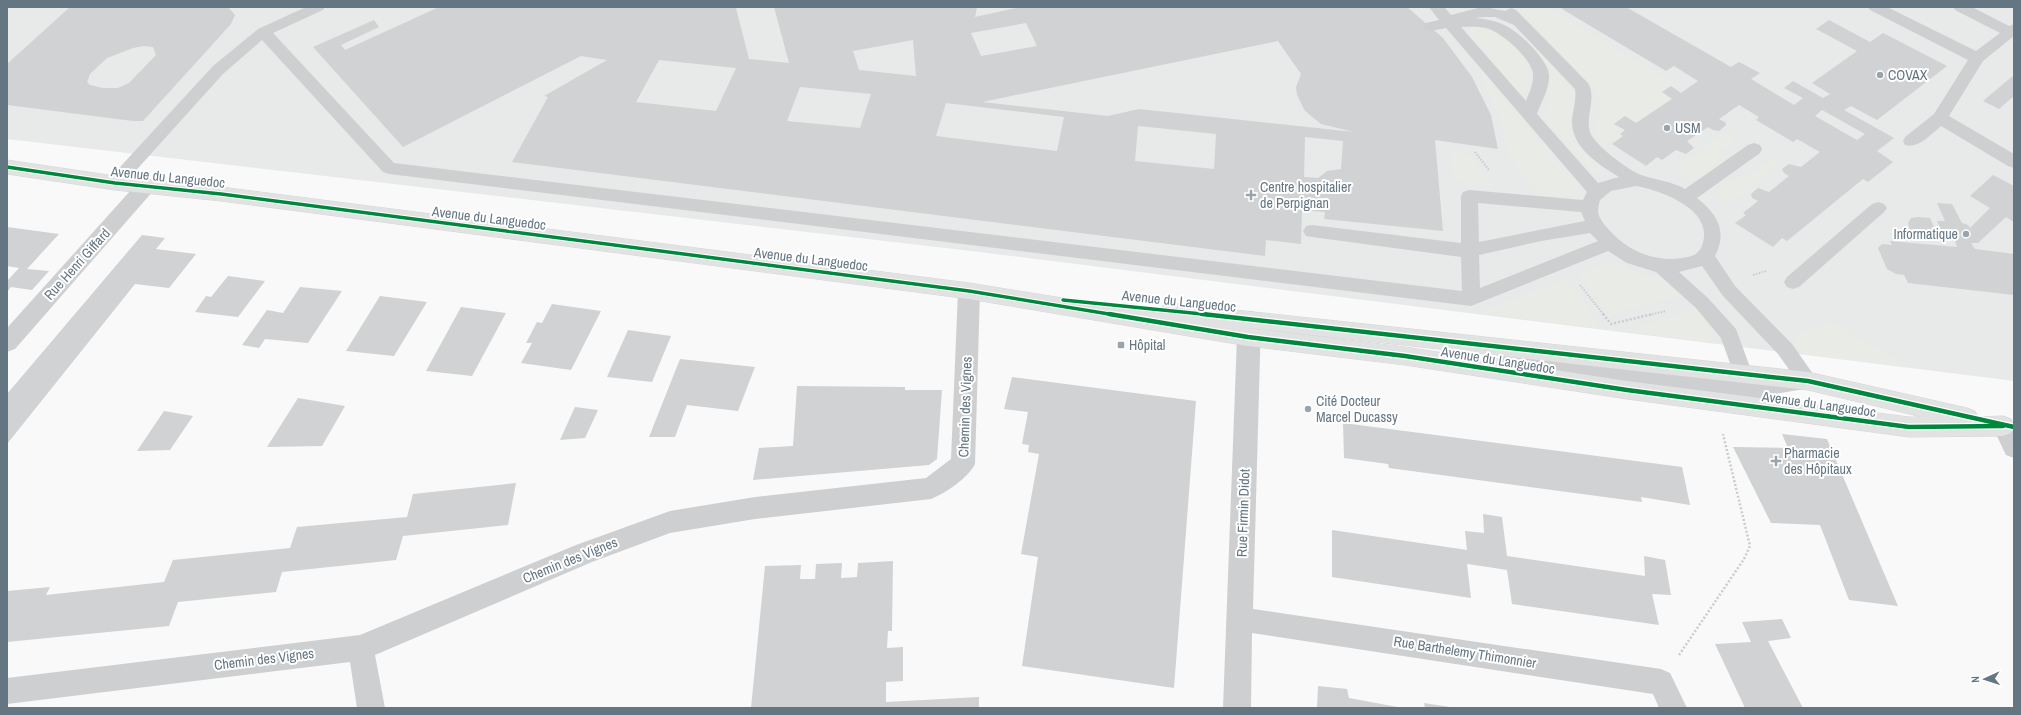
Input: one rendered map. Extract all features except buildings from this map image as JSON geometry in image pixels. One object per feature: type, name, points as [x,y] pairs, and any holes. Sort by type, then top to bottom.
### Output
[{"type":"main road","name":"Avenue du Languedoc","points":[[7,167],[115,183],[147,185],[1249,328],[1746,382],[1808,381],[2008,426]]},
{"type":"main road","name":"Avenue du Languedoc","points":[[1249,328],[1405,356],[1626,390],[1909,427],[2008,426]]},
{"type":"street","name":"Rue Henri Giffard","points":[[7,343],[147,185]]},
{"type":"street","name":"Chemin des Vignes","points":[[7,691],[361,648],[585,553],[670,522],[755,508],[931,488],[963,464],[969,291]]},
{"type":"street","name":"Rue Firmin Didot","points":[[1236,708],[1249,328]]},
{"type":"street","points":[[2008,426],[2014,448]]},
{"type":"street","name":"Rue Barthelemy Thimonnier","points":[[1240,619],[1661,682]]},
{"type":"street","points":[[361,648],[371,708]]},
{"type":"street","points":[[1661,682],[1673,708]]},
{"type":"lane","points":[[115,183],[218,70],[263,32],[318,7]]},
{"type":"lane","points":[[1436,7],[1530,115],[1593,200]]},
{"type":"lane","points":[[1506,7],[1582,87],[1585,98],[1580,123],[1584,138],[1592,149],[1636,180]]},
{"type":"lane","points":[[1875,7],[1977,58]]},
{"type":"lane","points":[[1911,141],[1940,118],[1977,58],[2012,30],[1960,7]]},
{"type":"lane","points":[[1450,22],[1456,18],[1478,13],[1495,13],[1520,22]]},
{"type":"lane","points":[[1431,26],[1450,22],[1483,22],[1503,30],[1519,42],[1538,66],[1542,75],[1530,115]]},
{"type":"lane","points":[[263,32],[389,168],[1471,299],[1609,244]]},
{"type":"lane","points":[[1940,118],[2014,162]]},
{"type":"lane","points":[[1686,197],[1754,150]]},
{"type":"lane","points":[[1636,180],[1654,183],[1686,197],[1698,207],[1707,218],[1713,230],[1713,241],[1705,256],[1694,263],[1678,266],[1661,266],[1642,262],[1624,254],[1609,244],[1600,235],[1590,216],[1593,200],[1606,185],[1620,181],[1636,180]]},
{"type":"lane","points":[[1471,299],[1468,196],[1593,200]]},
{"type":"lane","points":[[1793,282],[1878,208]]},
{"type":"lane","points":[[1312,231],[1469,251],[1541,235],[1594,226]]},
{"type":"lane","points":[[1705,256],[1729,291],[1785,349],[1808,381]]},
{"type":"lane","points":[[1661,266],[1702,303],[1729,334],[1746,382]]},
{"type":"lane","points":[[1405,356],[1746,382],[1788,410]]},
{"type":"path","points":[[1661,682],[1744,559],[1750,546],[1722,429]]},
{"type":"shaded area","name":"Centre hospitalier de Perpignan","points":[[7,7],[2014,7],[2014,381],[971,251],[7,139]]},
{"type":"shaded area","points":[[1517,7],[1548,7],[1679,87],[1675,89],[1671,86],[1662,92],[1672,99],[1636,123],[1625,116],[1614,123],[1625,130],[1620,134],[1623,136],[1606,146],[1596,137],[1594,129],[1599,111],[1598,98],[1591,86]]},
{"type":"shaded area","points":[[1479,27],[1500,33],[1524,59],[1529,74],[1524,98],[1466,29]]},
{"type":"shaded area","points":[[1526,38],[1573,91],[1575,104],[1567,127],[1577,147],[1605,169],[1593,174],[1545,119],[1551,76],[1548,66],[1523,39]]},
{"type":"shaded area","points":[[1479,69],[1577,185],[1571,197],[1541,196],[1509,157],[1503,128]]},
{"type":"shaded area","points":[[1729,129],[1735,142],[1720,152],[1716,166],[1692,182],[1673,169]]},
{"type":"shaded area","points":[[1450,152],[1470,154],[1495,187],[1454,181]]},
{"type":"shaded area","points":[[1770,159],[1780,165],[1730,205],[1714,195],[1733,179],[1755,172]]},
{"type":"shaded area","points":[[1616,262],[1635,272],[1666,281],[1682,295],[1612,315],[1578,274],[1608,263]]},
{"type":"shaded area","points":[[1566,279],[1596,318],[1599,328],[1478,313]]},
{"type":"shaded area","points":[[1696,310],[1711,328],[1713,342],[1622,331]]},
{"type":"shaded area","points":[[1832,322],[1911,367],[1802,354],[1793,343],[1795,334]]},
{"type":"cycle path","points":[[7,167],[115,183],[221,194],[969,291],[1248,337],[1405,356],[1627,390],[1909,427],[2003,426]]},
{"type":"cycle path","points":[[1063,300],[1250,319],[1808,381],[2014,427]]},
{"type":"place","name":"COVAX","points":[[1880,75]]},
{"type":"place","name":"USM","points":[[1667,128]]},
{"type":"place","name":"Centre hospitalier de Perpignan","points":[[1251,195]]},
{"type":"place","name":"Informatique","points":[[1966,234]]},
{"type":"place","name":"Hôpital","points":[[1121,345]]},
{"type":"place","name":"Cité Docteur Marcel Ducassy","points":[[1308,409]]},
{"type":"place","name":"Pharmacie des Hôpitaux","points":[[1776,461]]}]
